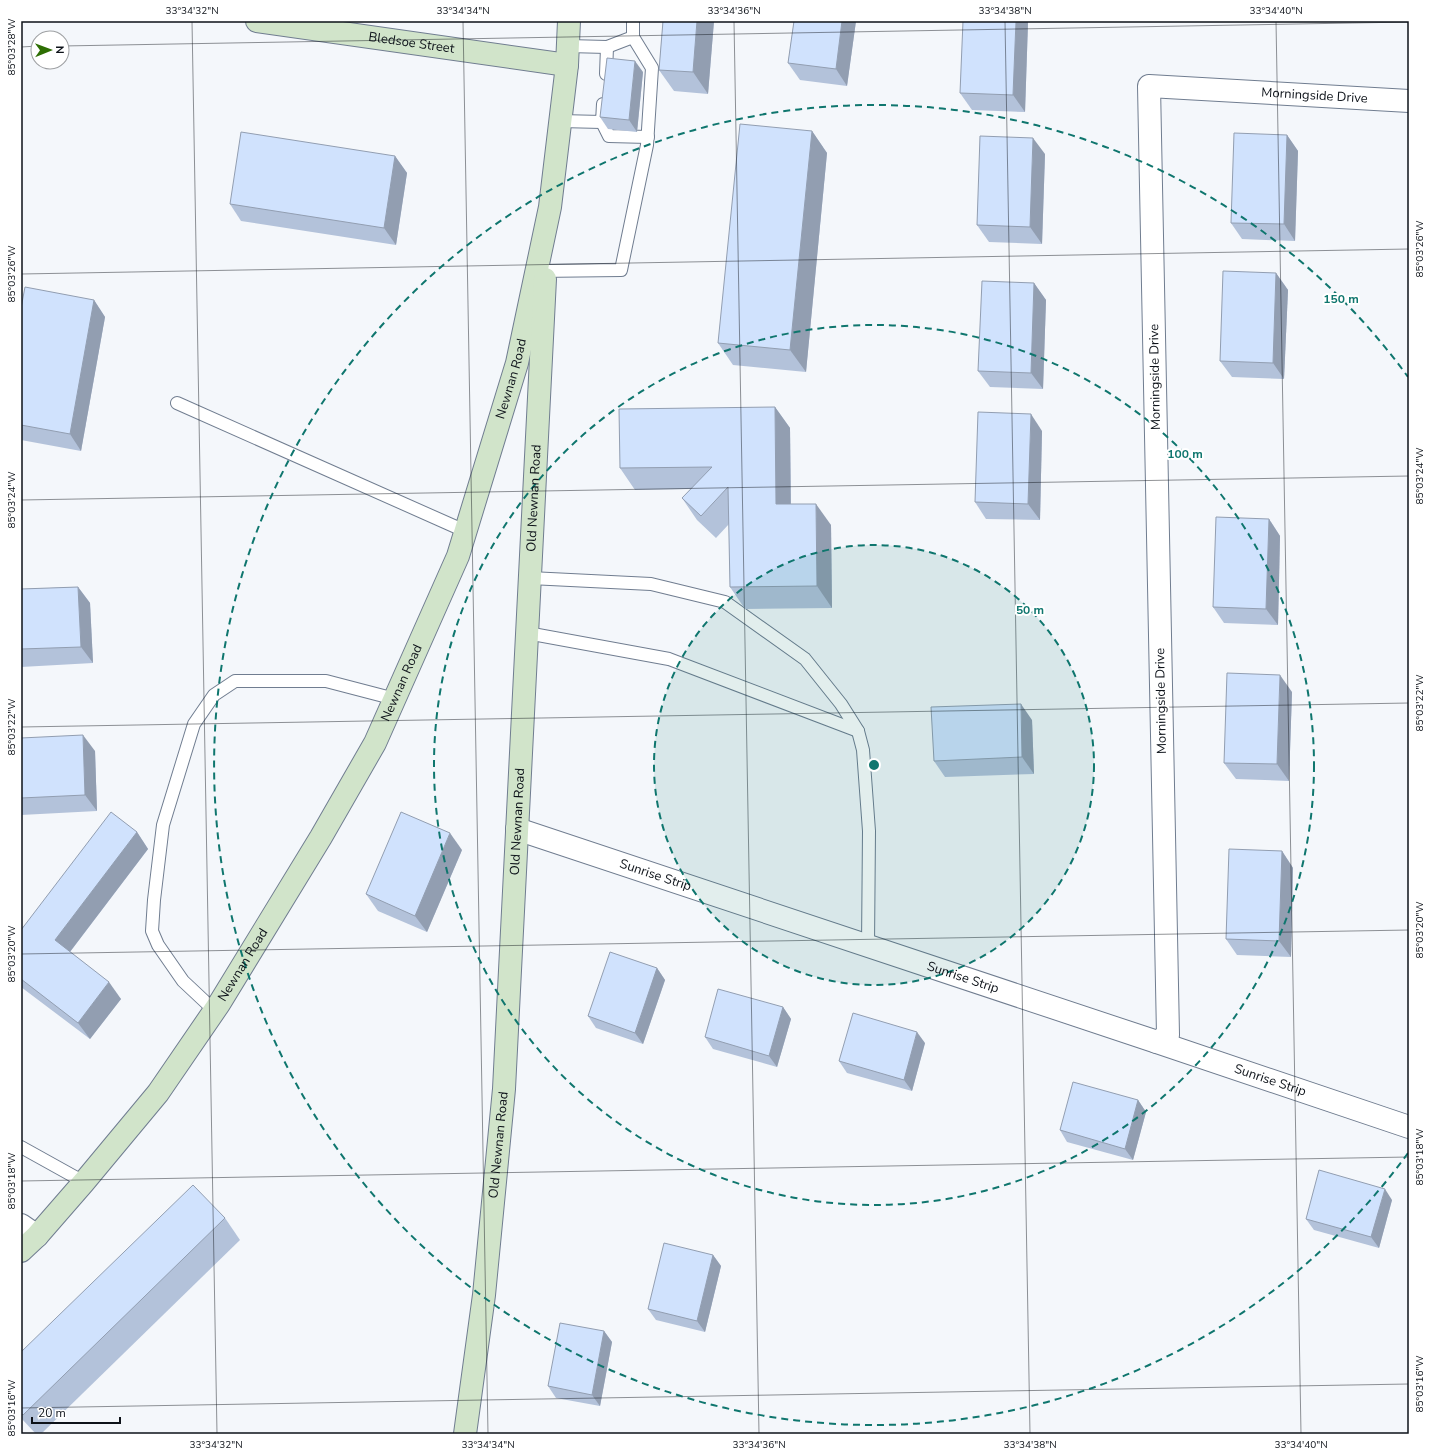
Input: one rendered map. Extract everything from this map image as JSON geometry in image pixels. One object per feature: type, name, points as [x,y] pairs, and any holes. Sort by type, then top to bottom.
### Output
[{"type":"street","name":"Bledsoe Street","points":[[257,21],[567,55]]},
{"type":"street","points":[[560,121],[569,21]]},
{"type":"street","name":"Morningside Drive","points":[[1157,1042],[1168,1035],[1149,86],[1409,101]]},
{"type":"street","name":"Old Newnan Road","points":[[465,1434],[484,1295],[504,1089],[530,578],[541,271],[560,121]]},
{"type":"street","name":"Newnan Road","points":[[26,1237],[84,1182],[158,1092],[215,1011],[368,757],[458,556],[517,363],[541,271]]},
{"type":"street","name":"Sunrise Strip","points":[[517,829],[1409,1127]]},
{"type":"lane","points":[[541,271],[621,270],[648,137],[652,68],[633,38],[633,21]]},
{"type":"lane","points":[[567,55],[607,47],[633,38]]},
{"type":"lane","points":[[607,47],[602,122],[609,136],[648,137]]},
{"type":"lane","points":[[560,121],[602,122]]},
{"type":"lane","points":[[177,403],[465,531]]},
{"type":"lane","points":[[530,578],[651,584],[725,602],[805,659],[841,704],[858,731],[864,750],[869,831],[868,945]]},
{"type":"lane","points":[[527,633],[669,659],[858,731]]},
{"type":"lane","points":[[215,1011],[183,981],[158,945],[152,930],[163,825],[194,724],[214,695],[235,681],[326,681],[395,699]]},
{"type":"lane","points":[[21,1147],[84,1182]]},
{"type":"building","points":[[663,21],[697,21],[693,72],[659,70]]},
{"type":"building","points":[[794,21],[842,21],[836,69],[788,63]]},
{"type":"building","points":[[963,21],[1016,21],[1013,95],[960,93]]},
{"type":"building","points":[[607,58],[635,61],[629,120],[600,117]]},
{"type":"building","points":[[740,124],[812,131],[790,350],[718,343]]},
{"type":"building","points":[[241,132],[395,156],[384,228],[230,204]]},
{"type":"building","points":[[1234,133],[1287,135],[1284,224],[1231,223]]},
{"type":"building","points":[[980,136],[1033,138],[1030,227],[977,225]]},
{"type":"building","points":[[1223,271],[1276,273],[1273,363],[1220,361]]},
{"type":"building","points":[[982,281],[1034,283],[1031,373],[978,371]]},
{"type":"building","points":[[25,287],[94,300],[70,434],[21,425],[21,308]]},
{"type":"building","points":[[775,407],[776,504],[816,504],[817,586],[730,587],[728,487],[701,516],[682,498],[712,467],[620,468],[619,409]]},
{"type":"building","points":[[978,412],[1031,414],[1028,504],[975,502]]},
{"type":"building","points":[[1216,517],[1269,519],[1266,609],[1213,607]]},
{"type":"building","points":[[78,587],[81,647],[21,649],[21,589]]},
{"type":"building","points":[[1227,673],[1280,675],[1277,764],[1224,763]]},
{"type":"building","points":[[1021,704],[1022,757],[934,761],[931,707]]},
{"type":"building","points":[[83,735],[85,795],[21,798],[21,738]]},
{"type":"building","points":[[111,812],[137,832],[55,940],[109,982],[78,1023],[21,979],[21,930]]},
{"type":"building","points":[[401,812],[450,833],[415,916],[366,894]]},
{"type":"building","points":[[1229,849],[1282,851],[1279,941],[1226,939]]},
{"type":"building","points":[[610,952],[657,968],[635,1033],[588,1016]]},
{"type":"building","points":[[718,989],[783,1007],[769,1056],[705,1037]]},
{"type":"building","points":[[853,1013],[917,1032],[904,1080],[839,1061]]},
{"type":"building","points":[[1073,1082],[1138,1100],[1125,1149],[1060,1130]]},
{"type":"building","points":[[1319,1170],[1385,1189],[1371,1237],[1306,1219]]},
{"type":"building","points":[[193,1185],[225,1218],[23,1415],[21,1413],[21,1352]]},
{"type":"building","points":[[664,1243],[713,1255],[697,1321],[648,1309]]},
{"type":"building","points":[[560,1323],[604,1331],[592,1395],[548,1386]]}]
